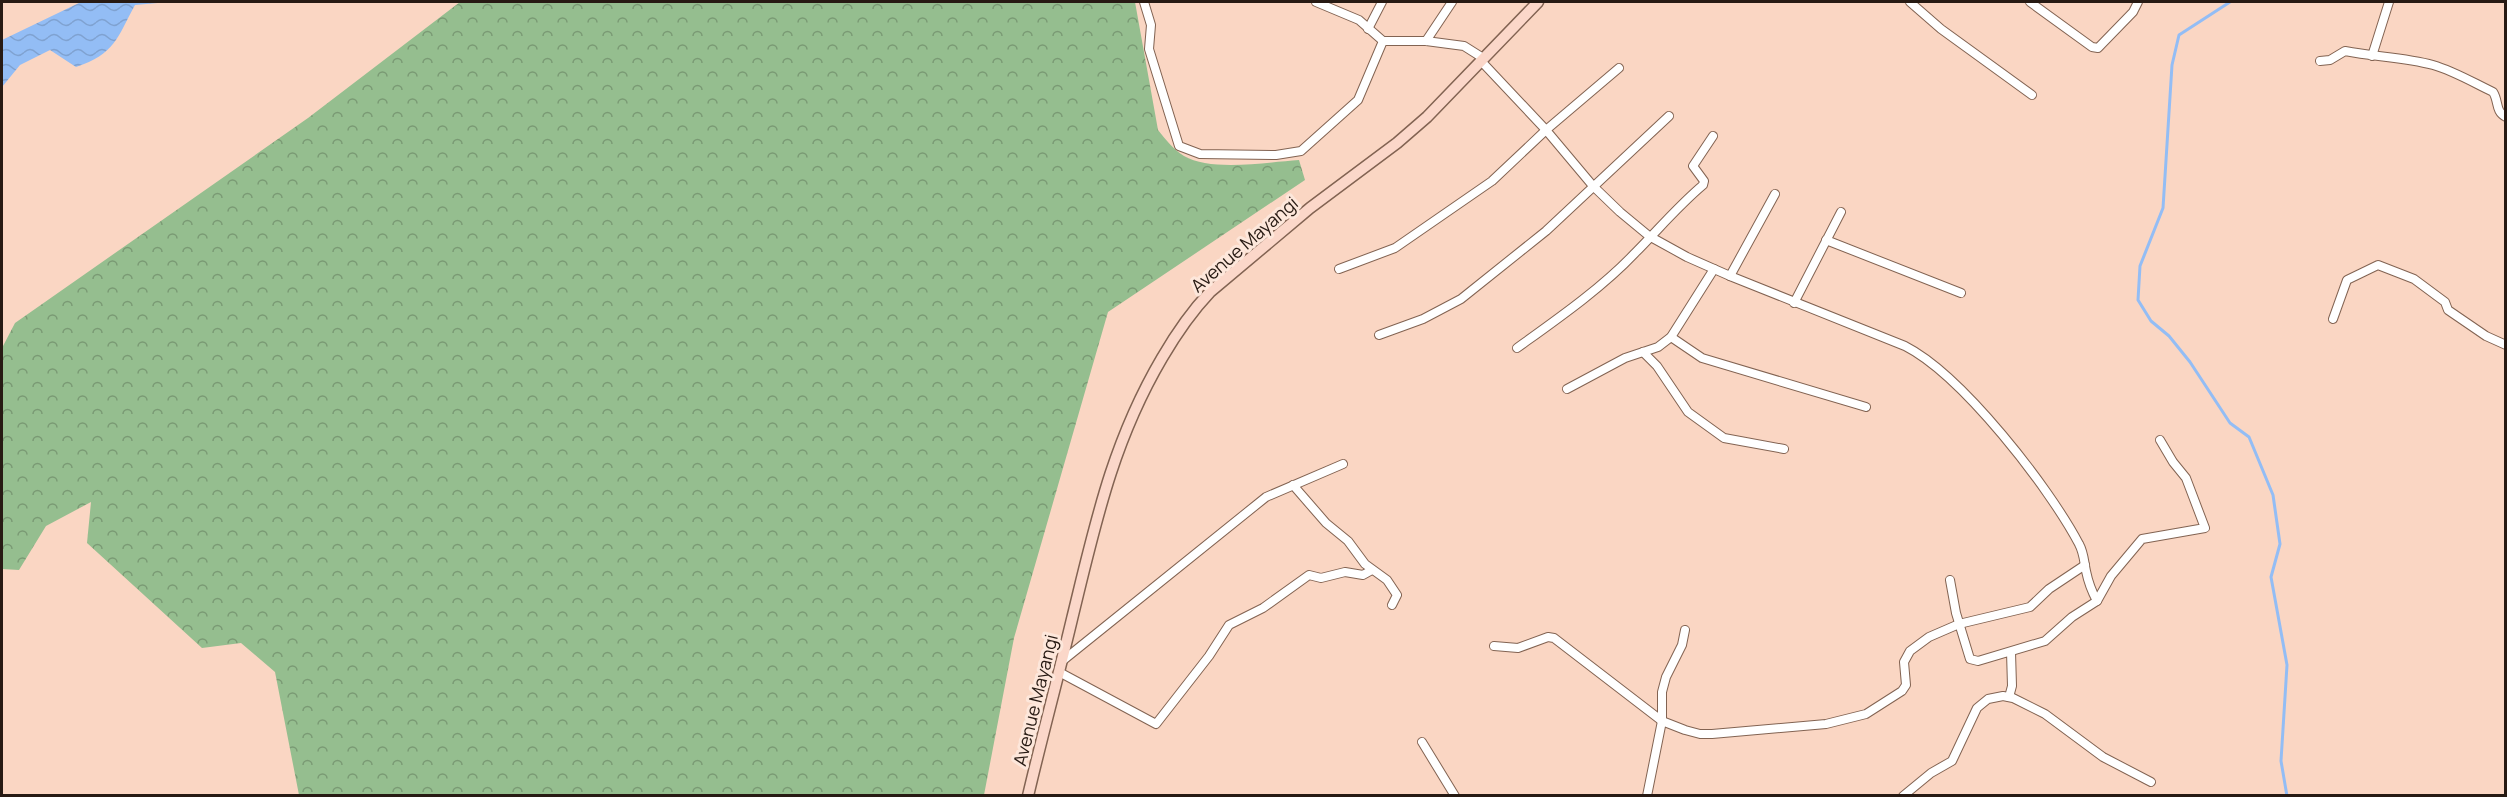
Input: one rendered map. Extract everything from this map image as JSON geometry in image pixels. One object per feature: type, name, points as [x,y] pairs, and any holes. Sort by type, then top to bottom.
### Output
[{"type":"street","points":[[1144,2],[1151,25],[1149,49],[1179,146],[1200,154],[1276,155],[1301,151],[1358,100],[1383,41]]},
{"type":"street","points":[[1316,2],[1359,20],[1383,41],[1425,41],[1469,47],[1546,130],[1593,186],[1649,236],[1678,253],[1730,276],[1905,346],[1924,356],[1953,381],[2043,487],[2080,546],[2097,601]]},
{"type":"street","points":[[1368,29],[1382,2]]},
{"type":"street","points":[[1425,41],[1452,2]]},
{"type":"street","name":"Avenue Mayangi","points":[[1028,795],[1096,517],[1123,434],[1145,387],[1188,317],[1210,292],[1310,208],[1397,143],[1427,117],[1538,2]]},
{"type":"street","points":[[1910,2],[1941,29],[2032,95]]},
{"type":"street","points":[[2030,2],[2092,47],[2098,48],[2133,12],[2138,2]]},
{"type":"street","points":[[2372,56],[2389,2]]},
{"type":"street","points":[[2320,61],[2330,60],[2343,51],[2397,57],[2435,66],[2493,92],[2497,107],[2505,117]]},
{"type":"street","points":[[1339,269],[1388,252],[1492,182],[1546,130],[1619,68]]},
{"type":"street","points":[[1379,334],[1423,319],[1457,302],[1546,231],[1669,116]]},
{"type":"street","points":[[1517,348],[1564,315],[1634,254],[1679,205],[1704,183],[1693,166],[1713,136]]},
{"type":"street","points":[[1730,276],[1775,194]]},
{"type":"street","points":[[1794,303],[1841,212]]},
{"type":"street","points":[[1826,240],[1961,293]]},
{"type":"street","points":[[2332,319],[2347,280],[2375,264],[2414,279],[2445,302],[2448,310],[2486,336],[2505,345]]},
{"type":"street","points":[[1567,389],[1625,358],[1658,347],[1671,337],[1714,269]]},
{"type":"street","points":[[1671,337],[1702,358],[1866,407]]},
{"type":"street","points":[[1643,352],[1657,366],[1688,412],[1724,438],[1784,449]]},
{"type":"street","points":[[1950,580],[1959,624],[1968,656],[1972,661],[2045,641],[2072,617],[2097,601],[2111,576],[2141,540],[2205,528],[2186,478],[2160,440]]},
{"type":"street","points":[[1343,464],[1266,497],[1060,667],[1155,724],[1232,623],[1263,608],[1309,575],[1320,578],[1345,572],[1363,575],[1372,570]]},
{"type":"street","points":[[1293,485],[1326,523],[1348,541],[1372,570],[1387,579],[1396,594],[1392,605]]},
{"type":"street","points":[[1494,646],[1518,648],[1548,637],[1554,638],[1662,721],[1700,734],[1798,728],[1866,714],[1902,691],[1906,685],[1904,662],[1917,645],[1959,624],[2031,607],[2049,589],[2085,565]]},
{"type":"street","points":[[1647,795],[1662,721],[1662,692],[1666,676],[1682,645],[1685,630]]},
{"type":"street","points":[[2009,697],[2012,686],[2011,652]]},
{"type":"street","points":[[1903,795],[1957,755],[1972,716],[1982,703],[1988,699],[2009,697],[2045,714],[2103,757],[2151,782]]},
{"type":"street","points":[[1422,742],[1455,795]]},
{"type":"green space","points":[[460,2],[1135,2],[1158,130],[1173,148],[1195,161],[1209,164],[1240,165],[1299,160],[1305,180],[1108,312],[1014,638],[984,795],[299,795],[275,672],[241,643],[202,648],[87,543],[91,502],[46,526],[19,570],[2,569],[2,348],[15,323],[308,118]]},
{"type":"water","points":[[81,2],[169,2],[135,5],[119,36],[107,50],[89,62],[76,67],[50,50],[20,65],[2,87],[2,40]]},
{"type":"waterway","points":[[2230,2],[2179,35],[2172,65],[2163,208],[2140,266],[2138,300],[2151,321],[2169,336],[2190,362],[2230,423],[2249,437],[2273,495],[2280,544],[2271,577],[2287,665],[2281,761],[2287,796]]}]
